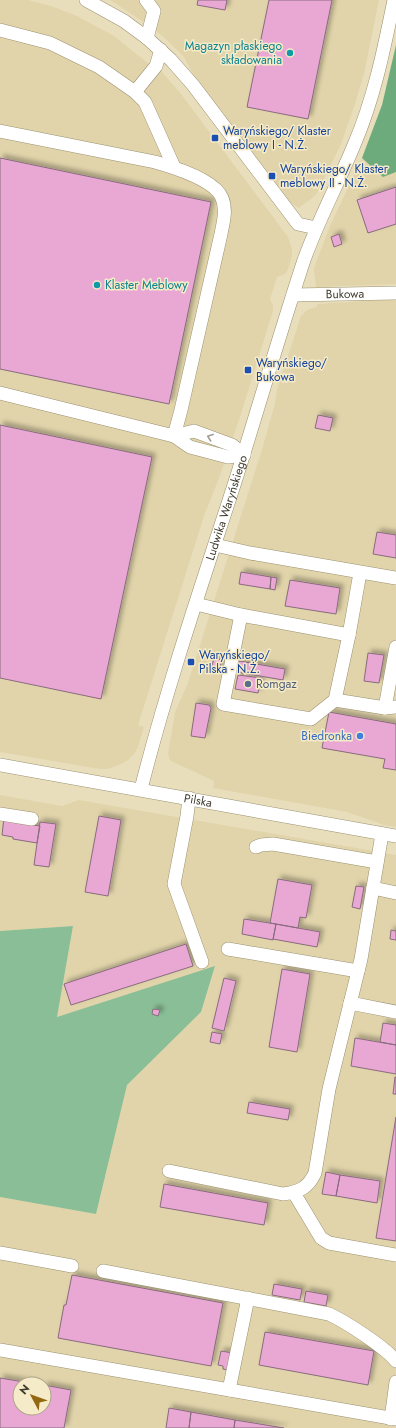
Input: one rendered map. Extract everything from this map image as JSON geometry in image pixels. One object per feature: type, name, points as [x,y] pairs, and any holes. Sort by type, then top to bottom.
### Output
[{"type":"street","points":[[86,0],[110,13],[162,50],[193,86],[298,224],[316,228]]},
{"type":"street","points":[[146,0],[154,12],[147,38]]},
{"type":"street","name":"Ludwika Waryńskiego","points":[[141,789],[157,726],[244,455],[293,295],[316,228],[355,144],[369,104],[378,72],[394,0]]},
{"type":"street","points":[[0,30],[50,43],[99,67],[135,92],[145,102],[174,167]]},
{"type":"street","points":[[135,92],[156,66],[162,50]]},
{"type":"street","points":[[0,131],[148,160],[174,167],[214,188],[222,197],[225,211],[221,234],[174,436]]},
{"type":"street","name":"Bukowa","points":[[293,295],[396,293]]},
{"type":"street","points":[[0,393],[174,436],[194,431],[232,445],[244,455]]},
{"type":"street","points":[[215,545],[250,553],[396,578]]},
{"type":"street","points":[[241,615],[223,704],[311,719],[335,700],[349,635],[360,572]]},
{"type":"street","points":[[196,604],[241,615],[349,635]]},
{"type":"street","points":[[335,700],[391,707],[396,647]]},
{"type":"street","name":"Pilska","points":[[0,765],[141,789],[396,836]]},
{"type":"street","points":[[189,798],[174,884],[202,962]]},
{"type":"street","points":[[0,814],[32,819]]},
{"type":"street","points":[[169,1171],[283,1194],[294,1193],[311,1181],[315,1173],[330,1089],[358,971],[382,834]]},
{"type":"street","points":[[256,847],[273,844],[378,862]]},
{"type":"street","points":[[373,888],[396,893]]},
{"type":"street","points":[[228,949],[358,971]]},
{"type":"street","points":[[350,1004],[396,1012]]},
{"type":"street","points":[[294,1193],[321,1238],[329,1243],[396,1255]]},
{"type":"street","points":[[0,1253],[72,1266]]},
{"type":"street","points":[[103,1271],[329,1314],[340,1319],[387,1352],[396,1361]]},
{"type":"street","points":[[229,1390],[248,1298]]},
{"type":"street","points":[[0,1350],[393,1419],[396,1382]]},
{"type":"shaded area","points":[[0,0],[28,0],[51,6],[77,16],[114,36],[149,64],[162,72],[181,94],[288,237],[292,249],[292,256],[288,269],[285,274],[277,277],[270,299],[273,305],[273,311],[240,417],[218,481],[205,513],[138,725],[144,727],[138,747],[128,760],[107,769],[0,752]]},
{"type":"shaded area","points":[[110,0],[379,0],[364,74],[354,107],[341,144],[316,195],[299,208],[289,202],[197,82],[184,57],[154,29]]},
{"type":"shaded area","points":[[362,158],[383,177],[396,172],[396,284],[316,287],[314,268],[330,226]]},
{"type":"shaded area","points":[[396,299],[396,827],[384,825],[347,812],[213,788],[214,781],[173,762],[170,760],[168,754],[175,712],[188,683],[263,446],[275,403],[277,389],[301,316],[307,310],[317,307],[317,304]]},
{"type":"shaded area","points":[[0,795],[62,806],[79,800],[396,855],[396,1428],[0,1428],[0,1197],[96,1214],[127,1085],[201,1012],[215,967],[57,1017],[73,926],[0,931]]},
{"type":"green space","points":[[396,45],[396,172],[383,177],[362,158],[382,105]]},
{"type":"green space","points":[[73,926],[57,1017],[215,966],[201,1012],[127,1085],[96,1214],[0,1197],[0,931]]},
{"type":"building","points":[[198,0],[227,0],[225,10],[197,5]]},
{"type":"building","name":"Magazyn płaskiego składowania","points":[[269,0],[332,0],[308,119],[247,107]]},
{"type":"building","name":"Klaster Meblowy","points":[[0,158],[211,202],[169,404],[0,369]]},
{"type":"building","points":[[396,187],[396,224],[368,233],[357,200]]},
{"type":"building","points":[[339,234],[342,244],[334,247],[331,237]]},
{"type":"building","points":[[318,415],[333,418],[330,431],[315,428]]},
{"type":"building","points":[[0,425],[152,457],[101,699],[0,678]]},
{"type":"building","points":[[377,532],[396,535],[396,558],[373,554]]},
{"type":"building","points":[[241,572],[271,577],[270,589],[239,584]]},
{"type":"building","points":[[271,577],[277,578],[275,590],[270,589]]},
{"type":"building","points":[[290,580],[340,588],[336,614],[285,606]]},
{"type":"building","points":[[368,653],[384,655],[379,683],[364,681]]},
{"type":"building","points":[[214,658],[222,660],[219,670],[211,669]]},
{"type":"building","points":[[239,661],[285,669],[283,680],[237,672]]},
{"type":"building","name":"Romgaz","points":[[238,675],[261,678],[258,693],[235,689]]},
{"type":"building","points":[[196,703],[209,705],[211,708],[205,738],[191,736]]},
{"type":"building","name":"Biedronka","points":[[329,712],[396,724],[396,770],[383,768],[385,759],[322,748]]},
{"type":"building","points":[[99,816],[121,820],[108,896],[85,892]]},
{"type":"building","points":[[4,817],[20,823],[40,826],[37,843],[13,839],[13,837],[2,835]]},
{"type":"building","points":[[40,822],[56,824],[49,867],[34,865]]},
{"type":"building","points":[[278,879],[312,885],[306,918],[300,917],[298,928],[270,923]]},
{"type":"building","points":[[356,886],[364,887],[360,909],[352,907]]},
{"type":"building","points":[[244,919],[276,924],[273,940],[242,934]]},
{"type":"building","points":[[276,924],[320,932],[317,947],[273,939]]},
{"type":"building","points":[[391,930],[396,931],[396,940],[390,939]]},
{"type":"building","points":[[186,944],[193,966],[71,1005],[64,984]]},
{"type":"building","points":[[282,969],[310,974],[297,1052],[269,1047]]},
{"type":"building","points":[[224,978],[236,981],[224,1031],[212,1028]]},
{"type":"building","points":[[153,1009],[160,1010],[158,1016],[152,1014]]},
{"type":"building","points":[[383,1023],[396,1025],[396,1045],[380,1042]]},
{"type":"building","points":[[212,1032],[222,1034],[220,1044],[210,1042]]},
{"type":"building","points":[[355,1038],[396,1045],[396,1074],[351,1066]]},
{"type":"building","points":[[395,1077],[396,1094],[393,1094]]},
{"type":"building","points":[[249,1102],[290,1109],[288,1120],[247,1113]]},
{"type":"building","points":[[396,1117],[396,1241],[376,1238]]},
{"type":"building","points":[[326,1172],[340,1175],[336,1196],[322,1194]]},
{"type":"building","points":[[340,1175],[380,1181],[377,1203],[336,1196]]},
{"type":"building","points":[[164,1184],[268,1203],[264,1225],[160,1207]]},
{"type":"building","points":[[72,1275],[223,1303],[211,1366],[58,1338],[64,1305],[66,1305]]},
{"type":"building","points":[[274,1284],[302,1289],[300,1300],[272,1295]]},
{"type":"building","points":[[306,1291],[328,1295],[326,1306],[304,1302]]},
{"type":"building","points":[[265,1332],[374,1351],[368,1385],[259,1365]]},
{"type":"building","points":[[221,1351],[233,1353],[228,1370],[223,1369],[223,1366],[218,1365]]},
{"type":"building","points":[[0,1378],[12,1380],[12,1416],[52,1416],[52,1386],[71,1390],[64,1428],[0,1428]]},
{"type":"building","points":[[169,1408],[191,1412],[189,1428],[166,1428]]},
{"type":"building","points":[[191,1412],[235,1420],[234,1428],[189,1428]]},
{"type":"building","points":[[235,1420],[284,1428],[234,1428]]},
{"type":"place","name":"Magazyn płaskiego składowania","points":[[290,53]]},
{"type":"place","name":"Waryńskiego/ Klaster meblowy I - N.Ż.","points":[[215,138]]},
{"type":"place","name":"Waryńskiego/ Klaster meblowy II - N.Ż.","points":[[272,176]]},
{"type":"place","name":"Klaster Meblowy","points":[[97,285]]},
{"type":"place","name":"Waryńskiego/ Bukowa","points":[[248,370]]},
{"type":"place","name":"Waryńskiego/ Pilska - N.Ż.","points":[[191,662]]},
{"type":"place","name":"Romgaz","points":[[248,684]]},
{"type":"place","name":"Biedronka","points":[[360,736]]}]
